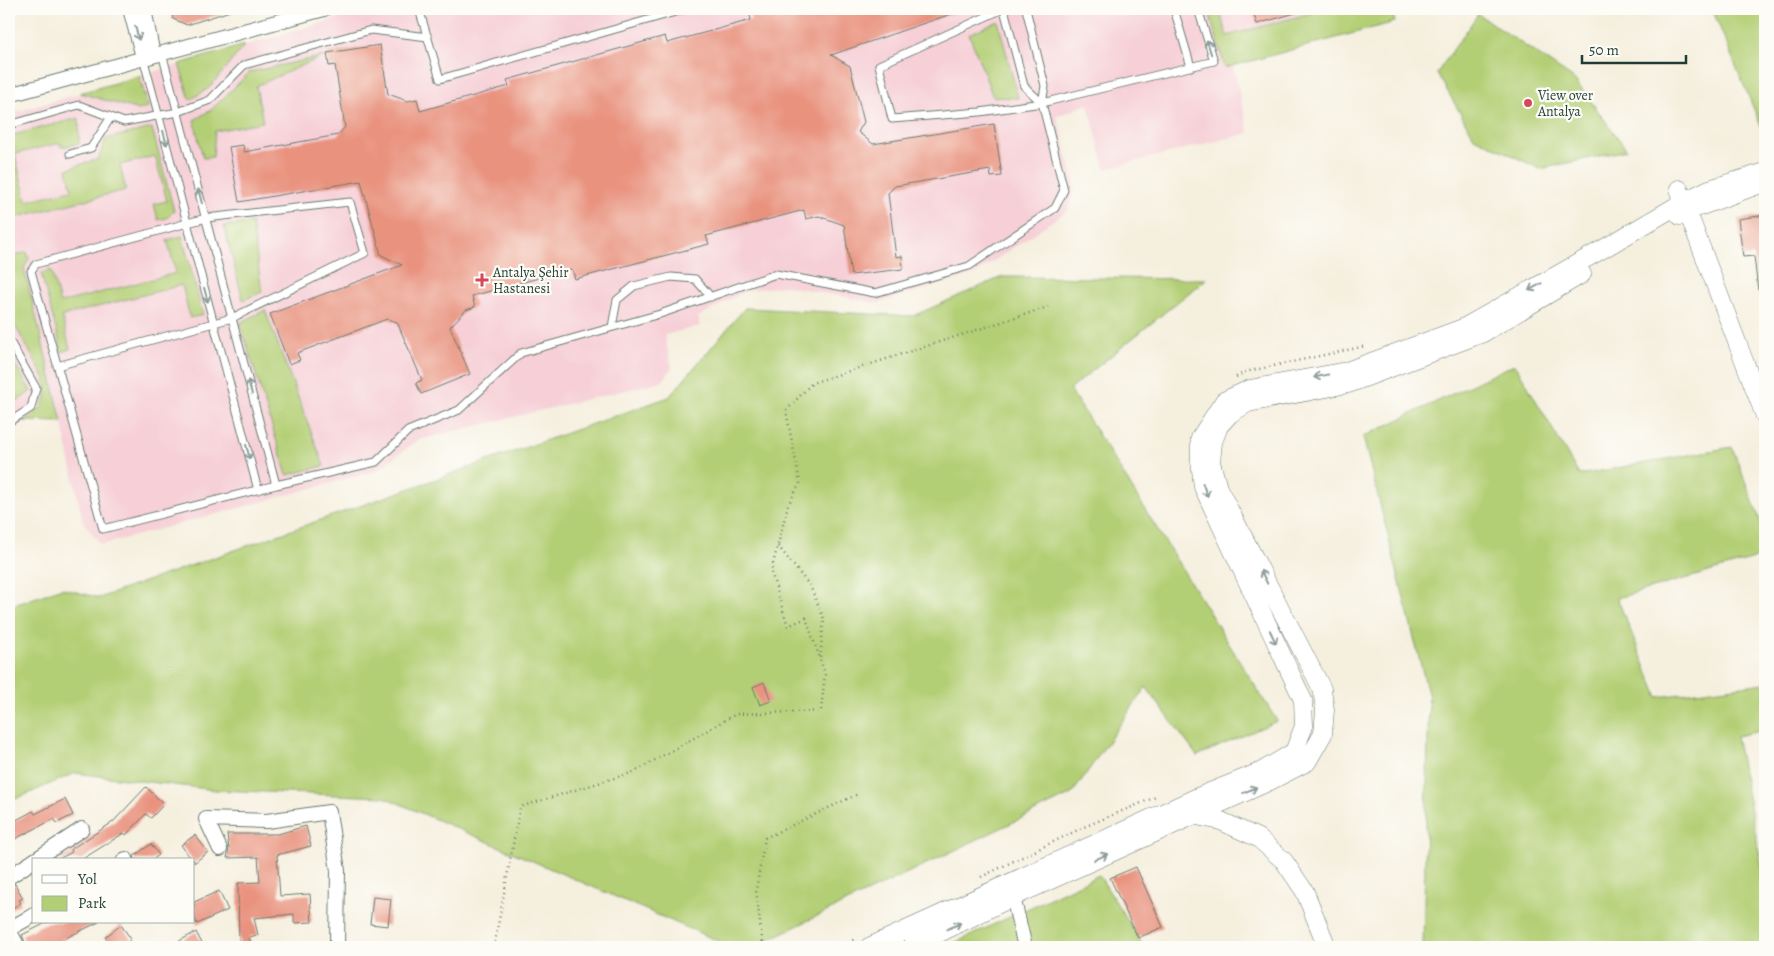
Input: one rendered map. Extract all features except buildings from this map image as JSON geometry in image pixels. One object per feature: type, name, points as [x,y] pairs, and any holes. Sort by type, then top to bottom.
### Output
[{"type":"street","points":[[130,9],[153,55]]},
{"type":"street","points":[[144,9],[153,55]]},
{"type":"street","points":[[9,95],[324,9]]},
{"type":"street","points":[[863,943],[1200,796],[1262,771],[1294,752],[1304,726],[1303,700],[1203,487],[1200,438],[1224,401],[1250,389],[1347,372],[1463,328],[1603,249],[1684,200],[1709,189],[1765,172]]},
{"type":"street","points":[[910,947],[1192,815],[1270,781],[1307,762],[1323,734],[1325,710],[1322,689],[1218,488],[1211,462],[1213,442],[1220,426],[1230,414],[1248,403],[1348,384],[1484,333],[1684,200],[1765,184]]},
{"type":"street","points":[[1684,200],[1765,416]]},
{"type":"street","points":[[220,848],[206,819],[267,821],[329,812],[338,871],[336,947]]},
{"type":"street","points":[[1192,815],[1222,821],[1258,838],[1284,861],[1306,892],[1327,947]]},
{"type":"street","points":[[37,858],[82,828]]},
{"type":"street","points":[[9,877],[32,862]]},
{"type":"street","points":[[1013,898],[1025,947]]},
{"type":"street","points":[[18,947],[9,929],[32,916]]},
{"type":"lane","points":[[419,9],[440,79],[686,9]]},
{"type":"lane","points":[[1042,103],[1024,86],[1003,9],[878,66],[892,119],[980,112],[1042,103],[1214,61],[1198,9]]},
{"type":"lane","points":[[57,366],[232,318],[365,253],[350,202],[206,218],[36,264],[31,271],[57,366],[103,529],[376,462],[408,431],[459,410],[521,353],[660,314],[776,274],[875,293],[969,266],[1055,208],[1064,190],[1042,103],[1045,86],[1026,9]]},
{"type":"lane","points":[[1174,9],[1190,67]]},
{"type":"lane","points":[[9,125],[79,106],[124,122],[178,112],[210,100],[244,65],[371,30],[428,38]]},
{"type":"lane","points":[[153,55],[178,112],[276,485]]},
{"type":"lane","points":[[153,55],[159,115],[258,490]]},
{"type":"lane","points":[[70,154],[91,148],[111,117]]},
{"type":"lane","points":[[612,327],[617,300],[634,286],[671,277],[695,279],[711,296]]},
{"type":"lane","points":[[9,340],[36,388],[31,408],[9,422]]},
{"type":"path","points":[[494,947],[520,807],[634,772],[736,714],[821,711],[825,674],[806,618],[788,626],[772,572],[788,505],[800,483],[786,412],[812,383],[1048,307]]},
{"type":"path","points":[[1232,379],[1245,372],[1371,345]]},
{"type":"path","points":[[778,546],[810,586],[824,619],[820,659]]},
{"type":"path","points":[[764,947],[756,890],[765,838],[858,794]]},
{"type":"path","points":[[979,878],[1084,827],[1164,794]]},
{"type":"path","points":[[839,947],[863,943]]},
{"type":"shaded area","name":"Antalya Şehir Hastanesi","points":[[370,9],[1392,9],[1395,22],[1233,66],[1249,133],[1105,169],[1088,104],[1057,116],[1075,186],[1068,210],[975,274],[878,303],[787,286],[746,290],[698,317],[700,326],[664,335],[672,367],[663,381],[418,440],[376,471],[101,545],[83,522],[62,422],[24,421],[9,432],[9,114]]},
{"type":"green space","points":[[1208,9],[1219,9],[1227,36],[1325,9],[1392,9],[1395,22],[1225,68]]},
{"type":"green space","points":[[1712,9],[1765,9],[1765,125],[1761,126]]},
{"type":"green space","points":[[1478,14],[1574,79],[1627,150],[1540,169],[1474,137],[1437,73]]},
{"type":"green space","points":[[998,21],[1018,98],[993,97],[969,34]]},
{"type":"green space","points":[[245,45],[209,88],[190,100],[179,64]]},
{"type":"green space","points":[[324,56],[256,86],[263,122],[215,131],[213,157],[203,158],[194,120],[211,110],[250,72]]},
{"type":"green space","points":[[139,76],[148,107],[139,110],[80,93]]},
{"type":"green space","points":[[79,118],[79,144],[61,147],[60,143],[15,154],[26,201],[72,190],[67,169],[98,159],[106,139],[152,128],[174,211],[167,218],[158,220],[154,204],[167,201],[155,156],[120,165],[126,190],[9,219],[9,136]]},
{"type":"green space","points":[[252,223],[262,292],[243,300],[224,226]]},
{"type":"green space","points":[[182,236],[203,315],[190,318],[182,285],[62,316],[70,349],[62,352],[41,273],[51,270],[60,303],[176,273],[167,240]]},
{"type":"green space","points":[[27,252],[29,259],[24,268],[62,422],[24,421],[41,408],[47,394],[45,379],[9,315],[9,257]]},
{"type":"green space","points":[[1002,277],[1206,279],[1070,389],[1277,721],[1197,756],[1146,687],[1072,794],[753,947],[732,947],[384,797],[216,790],[75,773],[9,802],[9,607],[62,588],[99,598],[669,397],[745,308],[913,316]]},
{"type":"green space","points":[[265,310],[324,466],[287,475],[240,323]]},
{"type":"green space","points":[[9,354],[31,391],[18,401],[9,386]]},
{"type":"green space","points":[[1515,364],[1579,475],[1732,447],[1765,533],[1765,556],[1617,598],[1658,697],[1765,683],[1765,730],[1736,736],[1765,881],[1765,947],[1423,947],[1429,697],[1363,437]]},
{"type":"green space","points":[[1099,875],[1144,947],[946,947]]},
{"type":"place","name":"View over Antalya","points":[[1528,103]]},
{"type":"place","name":"Antalya Şehir Hastanesi","points":[[482,280]]}]
